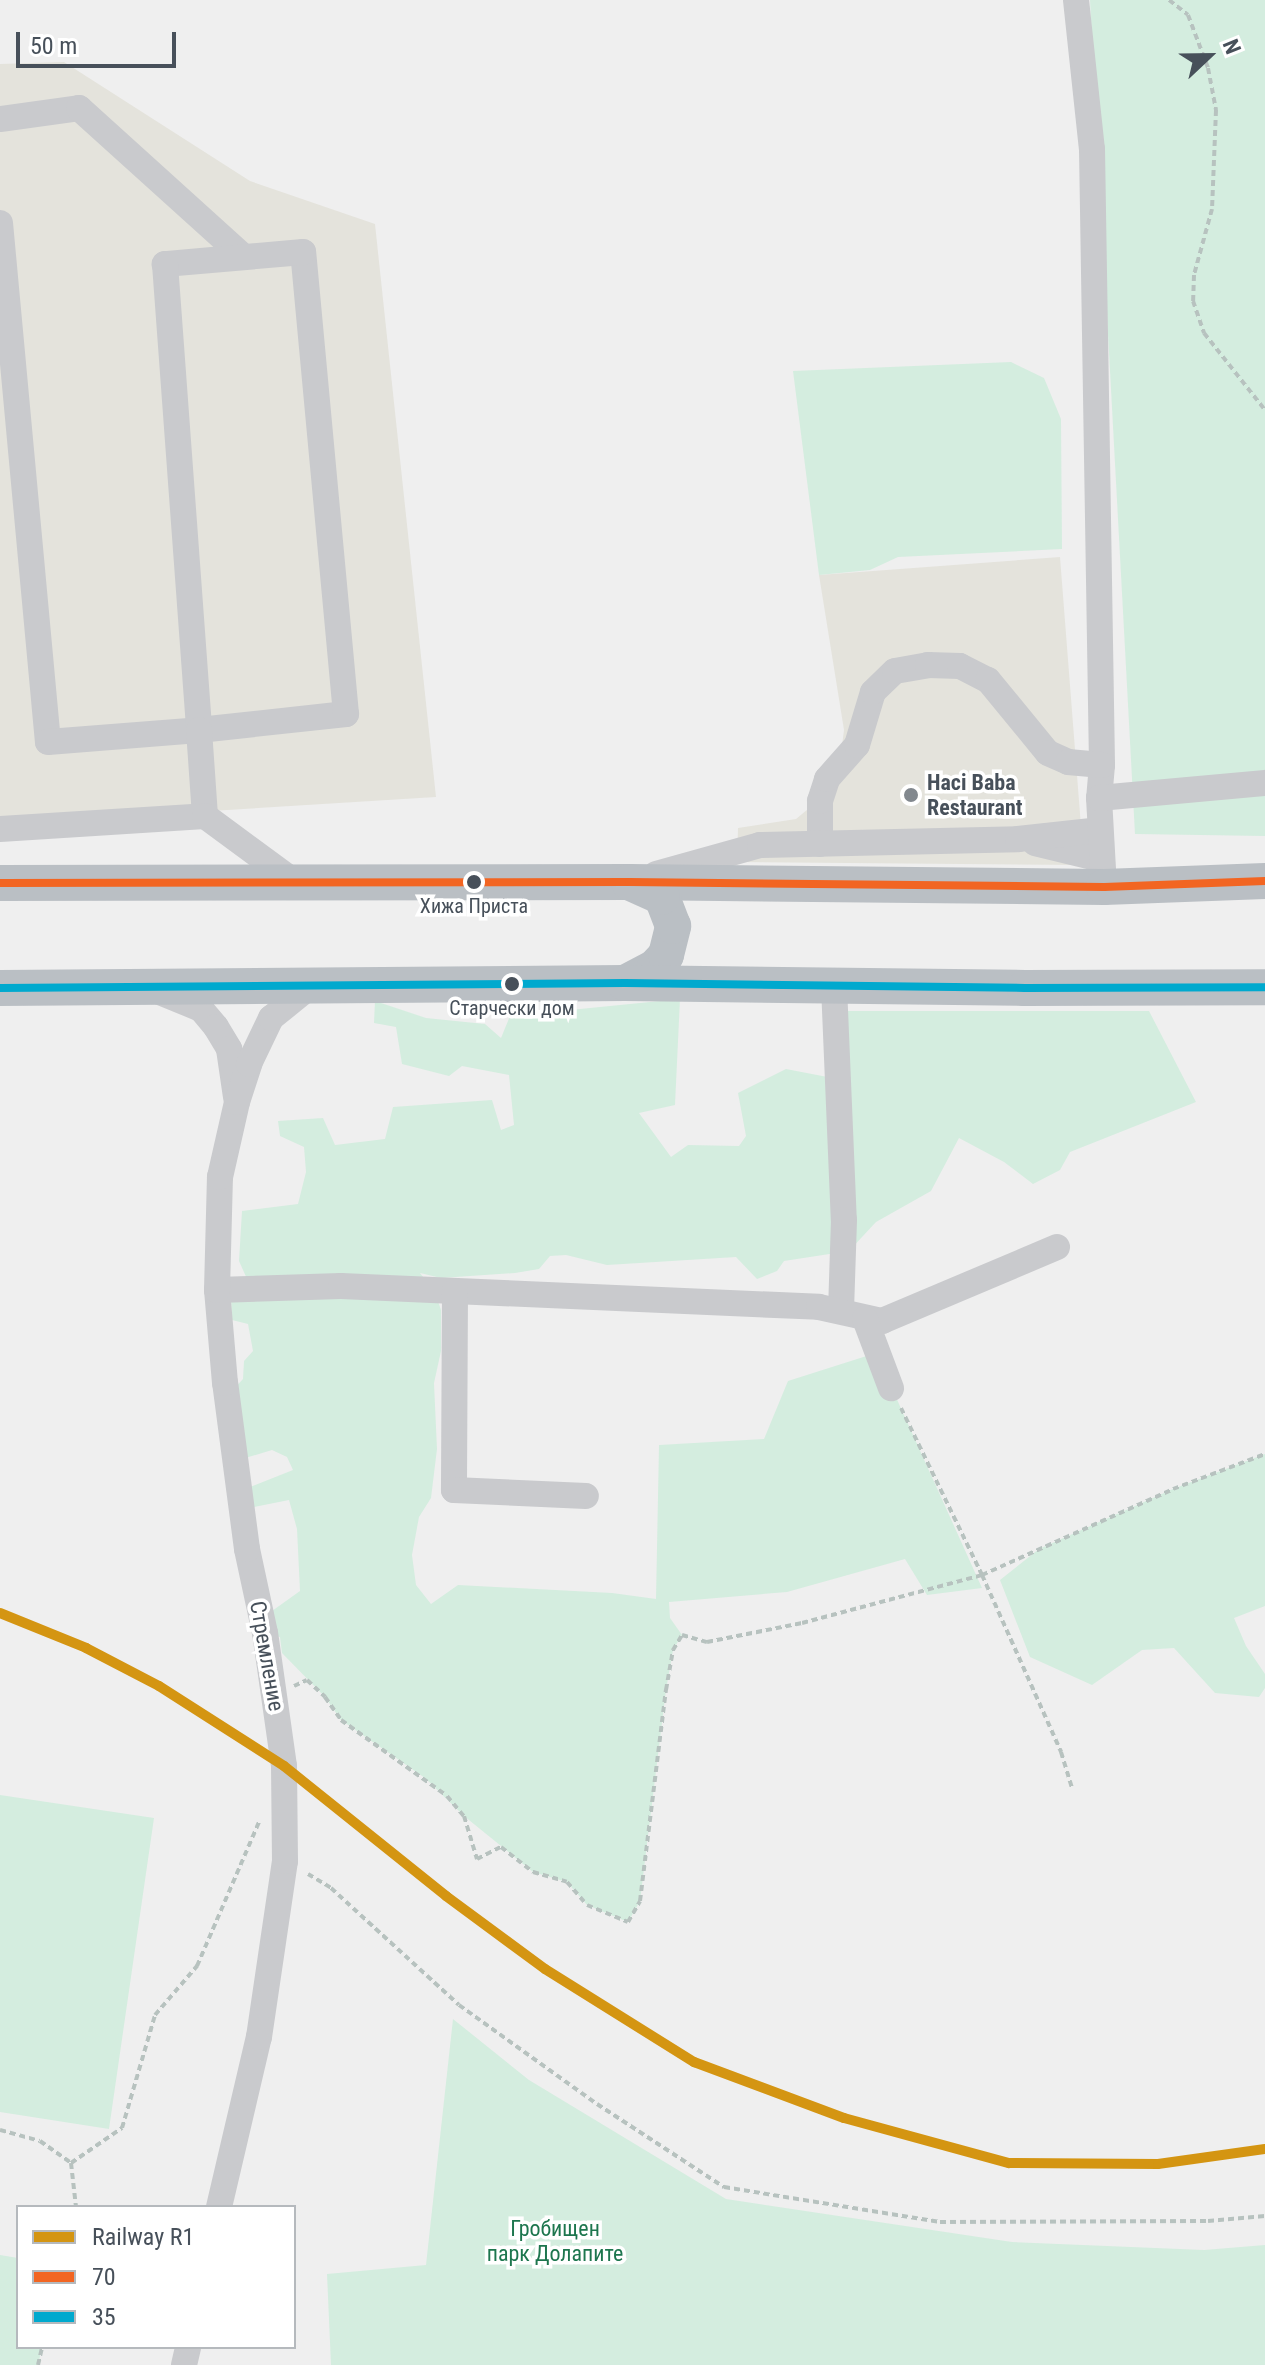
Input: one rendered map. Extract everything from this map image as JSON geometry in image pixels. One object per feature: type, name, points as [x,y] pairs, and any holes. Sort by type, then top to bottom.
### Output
[{"type":"highway","points":[[0,883],[629,882],[1103,873],[1265,881]]},
{"type":"highway","points":[[625,983],[655,967],[666,955],[673,926],[662,897],[629,882]]},
{"type":"highway","points":[[0,988],[625,983],[1265,987]]},
{"type":"street","points":[[1018,839],[1103,873],[1099,830],[1102,765],[1092,149],[1076,0]]},
{"type":"street","points":[[0,119],[79,108],[244,257]]},
{"type":"street","points":[[0,223],[48,742],[199,730],[346,714],[303,252],[165,264],[199,730],[205,816]]},
{"type":"street","points":[[820,844],[820,801],[827,779],[857,745],[873,692],[895,671],[928,665],[960,666],[988,680],[1048,753],[1068,762],[1102,765]]},
{"type":"street","points":[[1099,798],[1265,783]]},
{"type":"street","points":[[0,829],[205,816],[296,883]]},
{"type":"street","points":[[629,882],[760,845],[1018,839],[1099,830]]},
{"type":"street","points":[[237,1102],[271,1018],[313,984]]},
{"type":"street","points":[[146,986],[201,1009],[216,1027],[229,1049],[237,1102]]},
{"type":"street","points":[[834,986],[844,1220],[853,1315],[891,1388]]},
{"type":"street","name":"Стремление","points":[[219,2205],[259,2037],[285,1861],[284,1766],[247,1549],[217,1290],[220,1177],[237,1102]]},
{"type":"street","points":[[217,1290],[341,1286],[455,1291],[853,1315],[882,1321],[1057,1247]]},
{"type":"street","points":[[455,1291],[451,1483],[454,1490],[586,1496]]},
{"type":"path","points":[[1169,0],[1188,15],[1208,68],[1216,110],[1212,209],[1194,275],[1193,301],[1204,333],[1265,410]]},
{"type":"path","points":[[891,1388],[982,1575],[1061,1752],[1072,1789]]},
{"type":"path","points":[[273,1688],[287,1689],[307,1680],[325,1697],[341,1720],[447,1796],[464,1816],[477,1859],[501,1847],[533,1872],[567,1882],[587,1905],[628,1922],[640,1901],[666,1690],[673,1650],[682,1635],[707,1642],[802,1623],[888,1597],[982,1575],[1173,1489],[1265,1454]]},
{"type":"path","points":[[71,2163],[122,2128],[155,2015],[197,1966],[260,1819]]},
{"type":"path","points":[[331,1888],[459,2005],[597,2104],[724,2187],[940,2222],[1208,2221],[1265,2216]]},
{"type":"path","points":[[0,2130],[40,2141],[71,2163],[76,2205]]},
{"type":"shaded area","points":[[64,62],[250,181],[375,224],[436,797],[0,824],[0,64]]},
{"type":"shaded area","points":[[1060,557],[1084,865],[737,862],[738,828],[796,819],[837,785],[844,730],[819,575]]},
{"type":"green space","points":[[1090,0],[1265,0],[1265,836],[1135,834]]},
{"type":"green space","points":[[1011,362],[1044,378],[1061,419],[1062,549],[898,557],[870,570],[819,575],[793,371]]},
{"type":"green space","points":[[680,999],[675,1105],[639,1113],[671,1157],[688,1145],[739,1146],[746,1136],[738,1093],[786,1069],[843,1080],[841,1011],[1149,1011],[1196,1102],[1070,1152],[1060,1170],[1033,1184],[1004,1162],[959,1138],[931,1191],[876,1222],[849,1251],[784,1261],[777,1271],[757,1279],[736,1257],[607,1265],[566,1255],[550,1256],[539,1269],[515,1273],[441,1278],[420,1273],[435,1292],[441,1310],[441,1351],[434,1383],[437,1449],[431,1498],[419,1517],[412,1555],[416,1585],[431,1604],[458,1585],[612,1593],[656,1599],[659,1445],[764,1439],[788,1381],[876,1353],[982,1588],[927,1595],[905,1559],[787,1592],[669,1602],[670,1618],[682,1635],[673,1650],[666,1690],[640,1901],[628,1922],[587,1905],[567,1882],[533,1872],[464,1816],[425,1778],[341,1720],[325,1697],[282,1653],[280,1637],[265,1633],[265,1616],[300,1591],[297,1529],[289,1500],[254,1507],[250,1487],[293,1470],[287,1457],[272,1450],[242,1459],[232,1391],[243,1379],[244,1361],[253,1351],[248,1324],[232,1320],[231,1298],[252,1290],[239,1261],[242,1211],[298,1204],[306,1172],[304,1147],[280,1136],[278,1121],[323,1118],[335,1145],[385,1139],[393,1107],[492,1100],[501,1130],[514,1125],[509,1075],[462,1066],[449,1076],[402,1064],[396,1027],[374,1023],[375,1001],[426,1018],[485,1024],[501,1038],[510,1016]]},
{"type":"green space","points":[[1265,1454],[1265,1606],[1234,1618],[1246,1646],[1265,1674],[1265,1688],[1259,1697],[1215,1693],[1174,1648],[1142,1650],[1092,1685],[1030,1657],[1000,1580],[1039,1549],[1173,1489]]},
{"type":"green space","points":[[0,1795],[154,1818],[109,2129],[0,2112]]},
{"type":"green space","name":"Гробищен парк Долапите","points":[[453,2019],[529,2080],[726,2199],[1012,2242],[1204,2250],[1265,2245],[1265,2365],[331,2365],[327,2274],[426,2265]]},
{"type":"green space","points":[[0,2255],[16,2258],[16,2349],[42,2349],[38,2365],[0,2365]]},
{"type":"rail line","name":"R1","points":[[0,1613],[86,1648],[159,1686],[284,1766],[446,1896],[545,1969],[694,2062],[844,2118],[1009,2163],[1158,2164],[1265,2149]]},
{"type":"transit line","name":"70","points":[[0,883],[629,882],[1104,887],[1265,881]]},
{"type":"transit line","name":"35","points":[[0,988],[625,983],[1025,988],[1265,987]]},
{"type":"place","name":"Haci Baba Restaurant","points":[[911,795]]},
{"type":"place","name":"Хижа Приста","points":[[474,882]]},
{"type":"place","name":"Старчески дом","points":[[512,984]]}]
